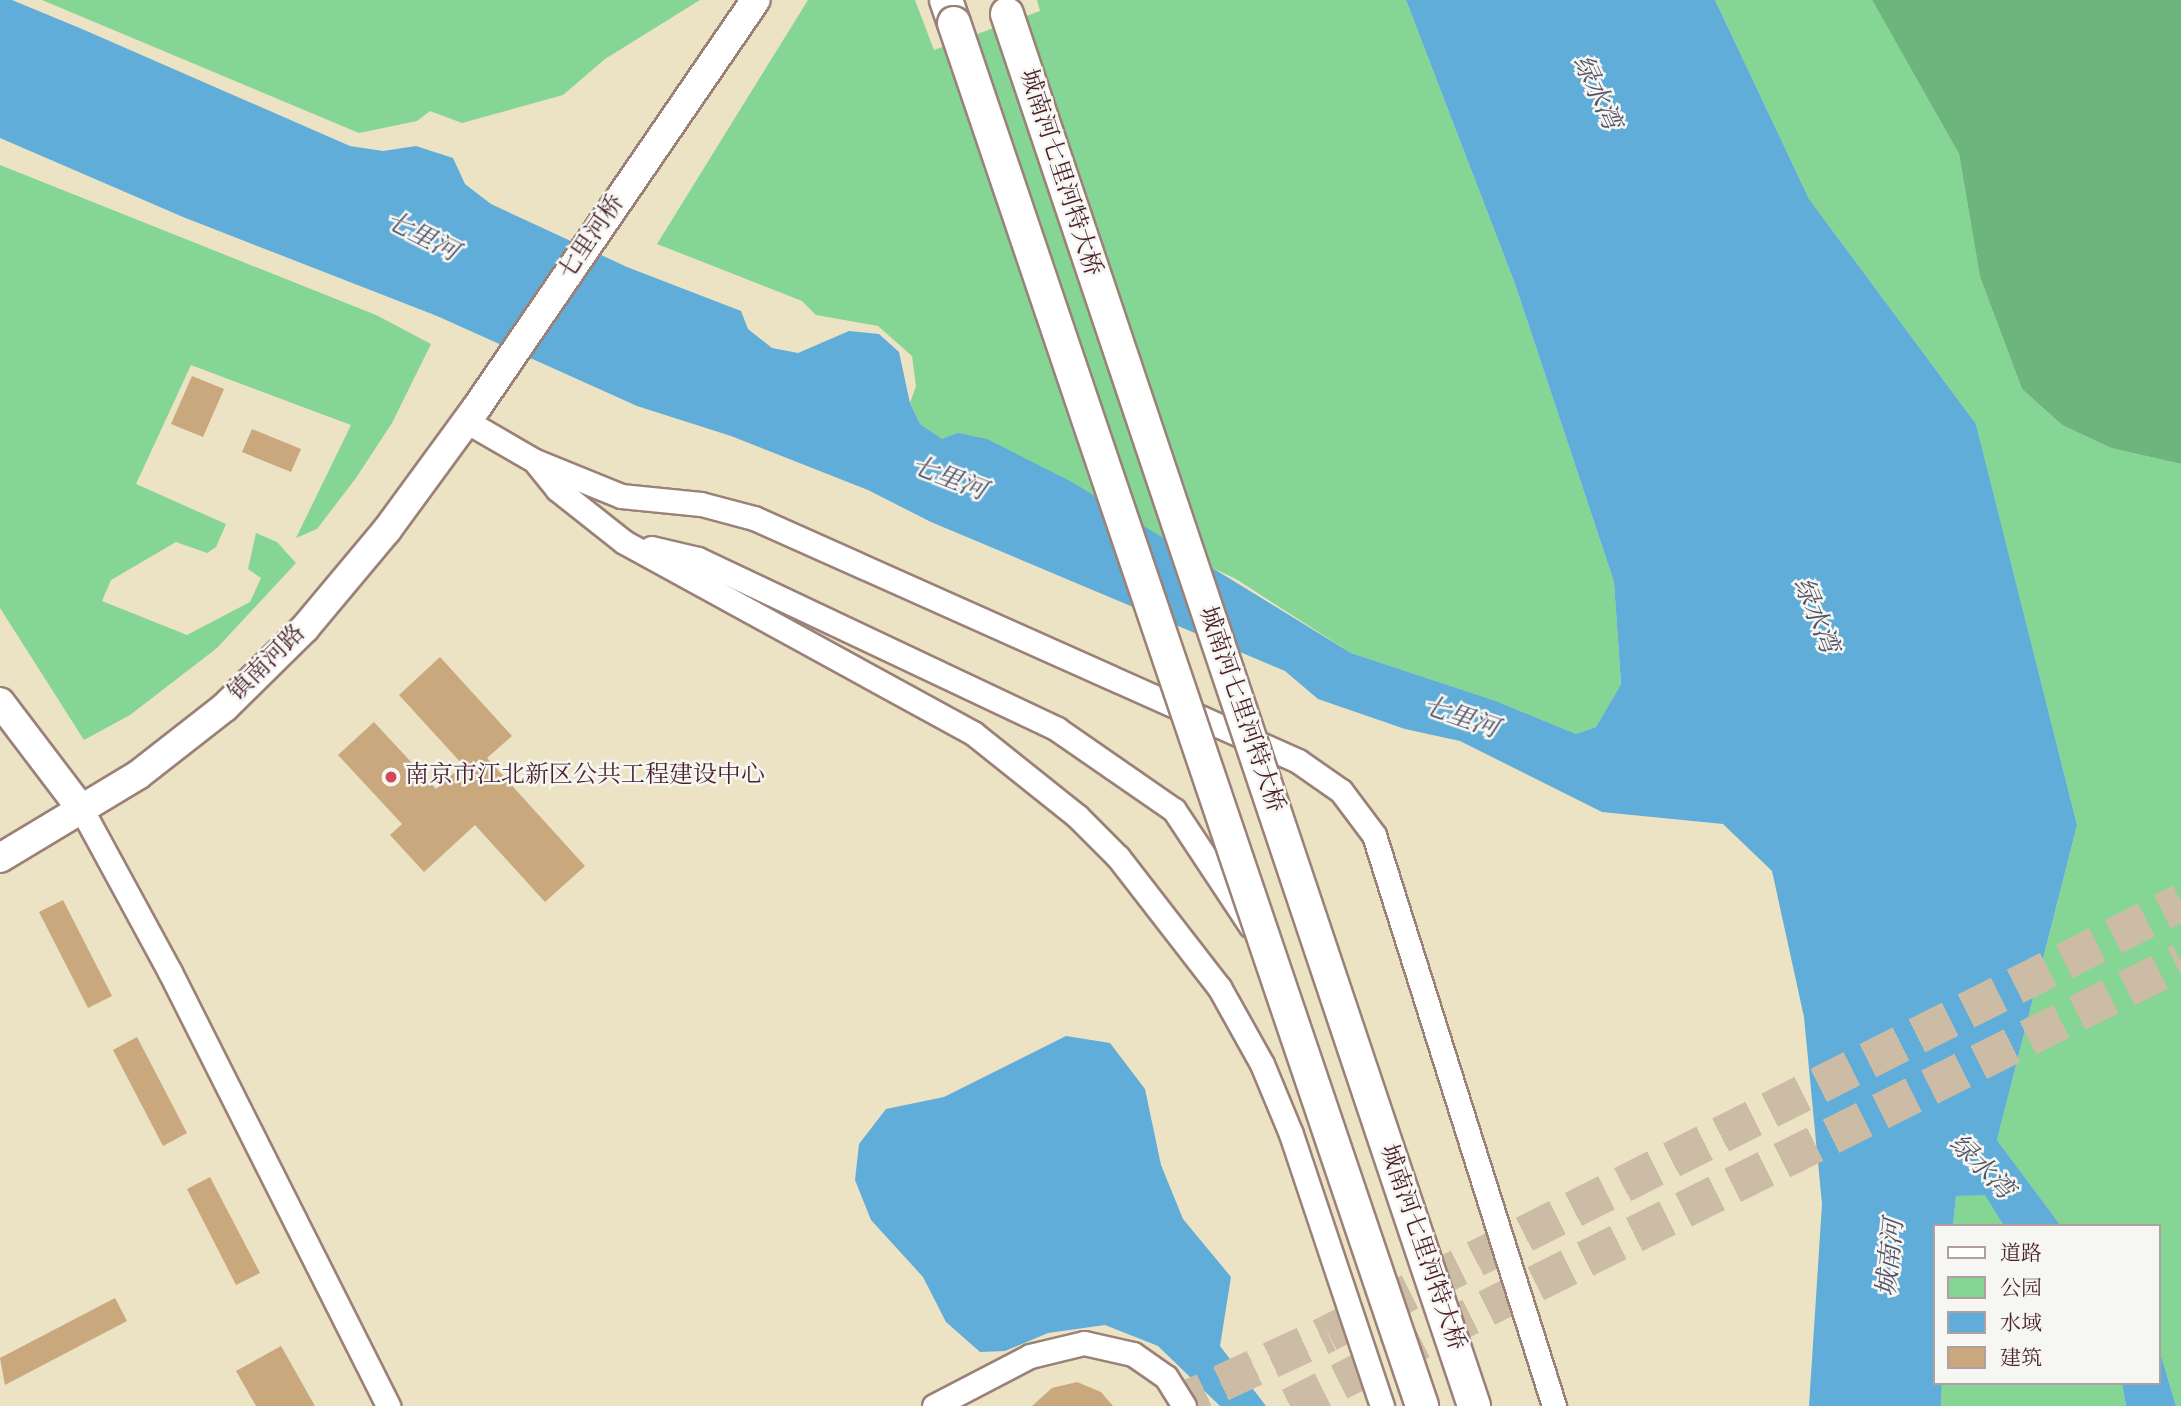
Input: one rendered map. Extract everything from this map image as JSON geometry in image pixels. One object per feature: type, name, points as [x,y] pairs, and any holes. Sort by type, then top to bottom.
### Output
[{"type":"main road","name":"城南河七里河特大桥","points":[[1004,7],[1474,1406]]},
{"type":"main road","name":"城南河七里河特大桥","points":[[950,12],[1422,1406]]},
{"type":"street","name":"七里河桥","points":[[472,414],[756,0]]},
{"type":"street","points":[[472,414],[535,461],[621,496],[701,504],[754,518],[1298,761],[1340,791],[1378,847],[1554,1406]]},
{"type":"street","name":"镇南河路","points":[[0,858],[138,775],[225,707],[305,628],[387,530],[472,414]]},
{"type":"street","points":[[535,461],[557,489],[624,542],[973,733],[1077,816],[1118,857],[1171,919],[1219,987],[1262,1064],[1291,1134],[1382,1406]]},
{"type":"street","points":[[624,542],[698,559],[1057,729],[1174,810],[1205,850],[1273,963]]},
{"type":"street","points":[[0,702],[82,810],[170,972],[388,1406]]},
{"type":"street","points":[[934,1406],[1030,1356],[1084,1343],[1133,1354],[1166,1377],[1184,1406]]},
{"type":"green space","points":[[42,0],[700,0],[605,59],[563,95],[462,123],[430,111],[417,121],[359,133]]},
{"type":"green space","points":[[808,0],[915,0],[934,50],[1040,11],[1037,0],[1406,0],[1515,284],[1614,582],[1621,684],[1596,727],[1576,734],[1496,701],[1351,653],[1236,579],[943,440],[920,424],[910,403],[916,386],[912,356],[878,326],[816,315],[802,301],[657,244]]},
{"type":"green space","points":[[1715,0],[1872,0],[1959,154],[1980,277],[2022,389],[2062,425],[2111,448],[2181,464],[2181,1406],[2176,1406],[2160,1352],[2160,1224],[2060,1224],[1997,1140],[2077,825],[1976,424],[1809,199]]},
{"type":"green space","points":[[1872,0],[2181,0],[2181,464],[2111,448],[2062,425],[2022,389],[1980,277],[1959,154]]},
{"type":"green space","points":[[0,165],[376,315],[431,344],[392,423],[356,478],[317,529],[296,538],[351,425],[191,365],[136,484],[226,524],[216,547],[207,553],[176,542],[111,580],[102,601],[187,635],[250,602],[261,578],[248,569],[256,533],[277,542],[296,563],[217,648],[130,715],[84,740],[0,608]]},
{"type":"green space","points":[[1985,1194],[2003,1224],[1953,1224],[1956,1196]]},
{"type":"green space","points":[[1942,1385],[2122,1385],[2126,1406],[1941,1406]]},
{"type":"water","points":[[0,0],[12,0],[350,146],[383,151],[416,146],[453,158],[465,184],[491,204],[627,267],[741,311],[748,329],[772,348],[798,353],[849,331],[879,334],[899,352],[910,403],[920,424],[942,439],[958,433],[987,439],[1072,482],[1351,653],[1496,701],[1576,734],[1596,727],[1621,684],[1614,582],[1515,284],[1406,0],[1715,0],[1809,199],[1976,424],[2077,825],[1997,1140],[2060,1224],[2003,1224],[1985,1195],[1956,1196],[1953,1224],[1932,1224],[1932,1385],[1942,1385],[1941,1406],[1809,1406],[1822,1204],[1804,1017],[1772,871],[1723,824],[1602,812],[1460,741],[1405,729],[1318,699],[1285,671],[931,522],[868,490],[731,436],[637,406],[437,316],[183,217],[0,138]]},
{"type":"water","points":[[1066,1036],[1110,1043],[1145,1089],[1161,1165],[1183,1219],[1231,1277],[1220,1346],[1266,1406],[1220,1406],[1158,1346],[1105,1325],[1048,1333],[1005,1351],[980,1352],[946,1322],[923,1277],[871,1220],[855,1180],[859,1144],[886,1109],[944,1097]]},
{"type":"water","points":[[2160,1352],[2176,1406],[2126,1406],[2122,1385],[2160,1385]]},
{"type":"building","points":[[192,376],[224,389],[203,437],[171,424]]},
{"type":"building","points":[[252,429],[301,449],[291,472],[242,452]]},
{"type":"building","name":"南京市江北新区公共工程建设中心","points":[[440,657],[512,736],[487,758],[585,866],[545,902],[475,825],[424,872],[390,835],[402,824],[338,755],[374,722],[436,789],[463,765],[399,695]]},
{"type":"building","points":[[63,900],[112,996],[88,1008],[39,912]]},
{"type":"building","points":[[137,1037],[187,1133],[163,1146],[113,1050]]},
{"type":"building","points":[[210,1177],[260,1273],[236,1285],[187,1189]]},
{"type":"building","points":[[115,1298],[127,1321],[5,1385],[0,1358]]},
{"type":"building","points":[[281,1346],[315,1406],[256,1406],[236,1371]]},
{"type":"building","points":[[1077,1382],[1101,1392],[1113,1406],[1032,1406],[1052,1388]]},
{"type":"tunnel","points":[[1171,1406],[1328,1333],[2181,902]]},
{"type":"tunnel","points":[[1290,1406],[2181,961]]},
{"type":"place","name":"南京市江北新区公共工程建设中心","points":[[391,777]]},
{"type":"water label","name":"绿水湾","points":[[1595,93]]},
{"type":"water label","name":"七里河","points":[[421,238]]},
{"type":"water label","name":"七里河","points":[[948,480]]},
{"type":"water label","name":"绿水湾","points":[[1814,616]]},
{"type":"water label","name":"七里河","points":[[1460,719]]},
{"type":"water label","name":"绿水湾","points":[[1980,1168]]},
{"type":"water label","name":"城南河","points":[[1892,1258]]}]
